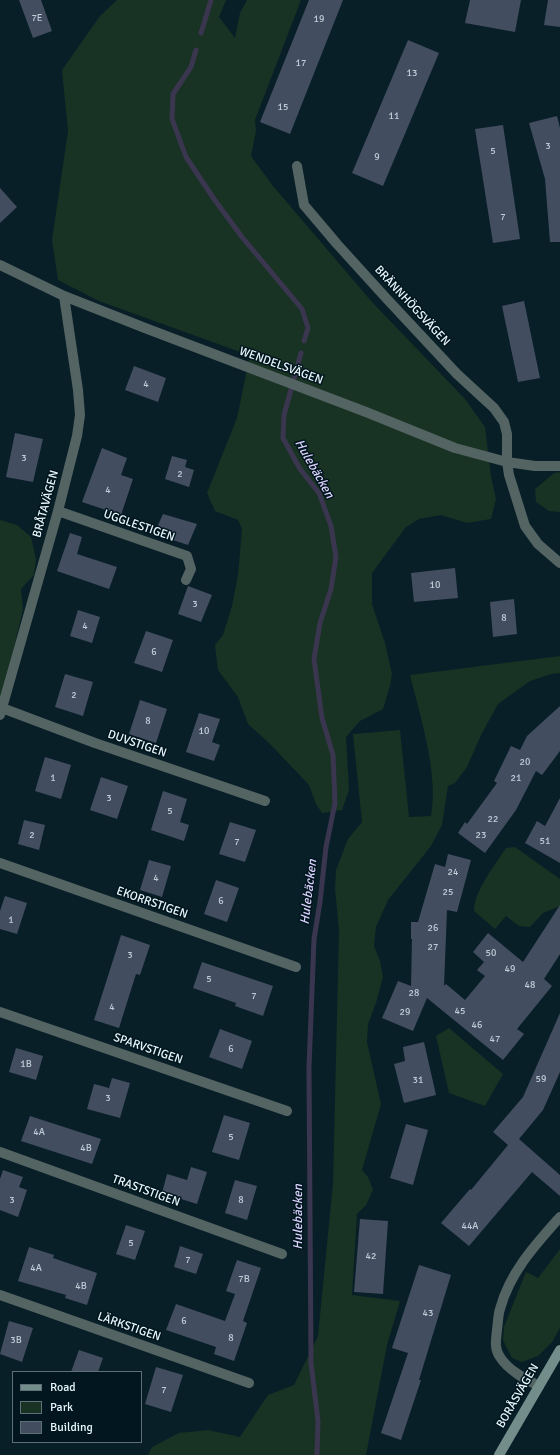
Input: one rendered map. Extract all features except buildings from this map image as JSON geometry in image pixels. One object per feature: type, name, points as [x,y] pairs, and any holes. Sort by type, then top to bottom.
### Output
[{"type":"street","name":"BRÄNNHÖGSVÄGEN","points":[[297,166],[304,205],[386,298],[458,374],[494,408],[504,422],[507,434],[507,462],[518,508],[525,526],[538,544],[560,563]]},
{"type":"street","name":"WENDELSVÄGEN","points":[[0,264],[64,296],[455,448],[507,462],[535,466],[560,466]]},
{"type":"street","name":"BRÅTAVÄGEN","points":[[1,711],[58,511],[80,415],[78,390],[64,296]]},
{"type":"street","name":"UGGLESTIGEN","points":[[58,511],[187,556],[191,569],[186,580]]},
{"type":"street","name":"DUVSTIGEN","points":[[1,711],[265,801]]},
{"type":"street","name":"EKORRSTIGEN","points":[[0,863],[296,967]]},
{"type":"street","name":"SPARVSTIGEN","points":[[0,1012],[287,1111]]},
{"type":"street","name":"TRASTSTIGEN","points":[[0,1152],[282,1254]]},
{"type":"street","points":[[539,1386],[527,1380],[511,1368],[500,1357],[496,1348],[496,1336],[500,1308],[510,1284],[534,1246],[560,1216]]},
{"type":"street","name":"LÄRKSTIGEN","points":[[0,1295],[248,1383]]},
{"type":"street","name":"BORÅSVÄGEN","points":[[499,1455],[560,1350]]},
{"type":"green space","points":[[117,0],[226,0],[219,17],[235,38],[240,13],[247,0],[301,0],[255,120],[256,131],[251,156],[273,186],[372,302],[465,399],[485,427],[491,476],[496,499],[491,519],[467,523],[441,515],[419,519],[406,527],[372,573],[372,604],[385,643],[392,674],[383,709],[360,721],[346,737],[349,790],[342,810],[322,813],[316,804],[309,785],[269,743],[248,724],[238,697],[218,670],[215,645],[223,635],[232,606],[238,575],[242,529],[238,520],[215,511],[207,493],[237,418],[249,360],[243,353],[99,301],[58,280],[52,240],[68,131],[62,70],[100,16]]},
{"type":"green space","points":[[560,472],[560,512],[549,511],[536,502],[535,489],[554,473]]},
{"type":"green space","points":[[0,520],[17,525],[31,537],[36,559],[34,575],[21,589],[23,609],[0,707]]},
{"type":"green space","points":[[560,656],[560,673],[551,674],[530,681],[498,704],[481,735],[467,767],[455,783],[448,786],[442,825],[431,846],[388,900],[376,927],[374,946],[380,961],[383,977],[376,1003],[368,1024],[367,1042],[381,1104],[362,1170],[368,1177],[373,1190],[366,1205],[357,1214],[352,1295],[400,1301],[387,1345],[366,1455],[148,1455],[152,1447],[179,1433],[208,1430],[240,1437],[268,1395],[294,1385],[318,1336],[333,1183],[339,931],[335,888],[336,870],[348,839],[362,822],[353,734],[400,730],[409,817],[431,816],[433,800],[431,764],[410,675]]},
{"type":"green space","points":[[515,847],[560,879],[560,906],[543,913],[530,927],[519,926],[506,916],[495,929],[474,911],[475,904],[481,887],[506,848]]},
{"type":"green space","points":[[449,1028],[503,1074],[485,1106],[449,1093],[436,1036]]},
{"type":"green space","points":[[560,1249],[560,1328],[552,1342],[538,1356],[522,1362],[512,1358],[503,1340],[504,1327],[526,1272],[538,1278]]},
{"type":"waterway","name":"Hulebäcken","points":[[201,33],[211,0]]},
{"type":"waterway","name":"Hulebäcken","points":[[196,50],[191,67],[173,94],[172,119],[186,157],[242,237],[302,309],[308,328],[304,341]]},
{"type":"waterway","name":"Hulebäcken","points":[[301,353],[284,415],[283,438],[300,469],[319,493],[331,526],[336,557],[331,589],[320,623],[314,659],[322,718],[333,755],[335,803],[326,847],[314,939],[309,1067],[311,1363],[318,1421],[317,1455]]}]
